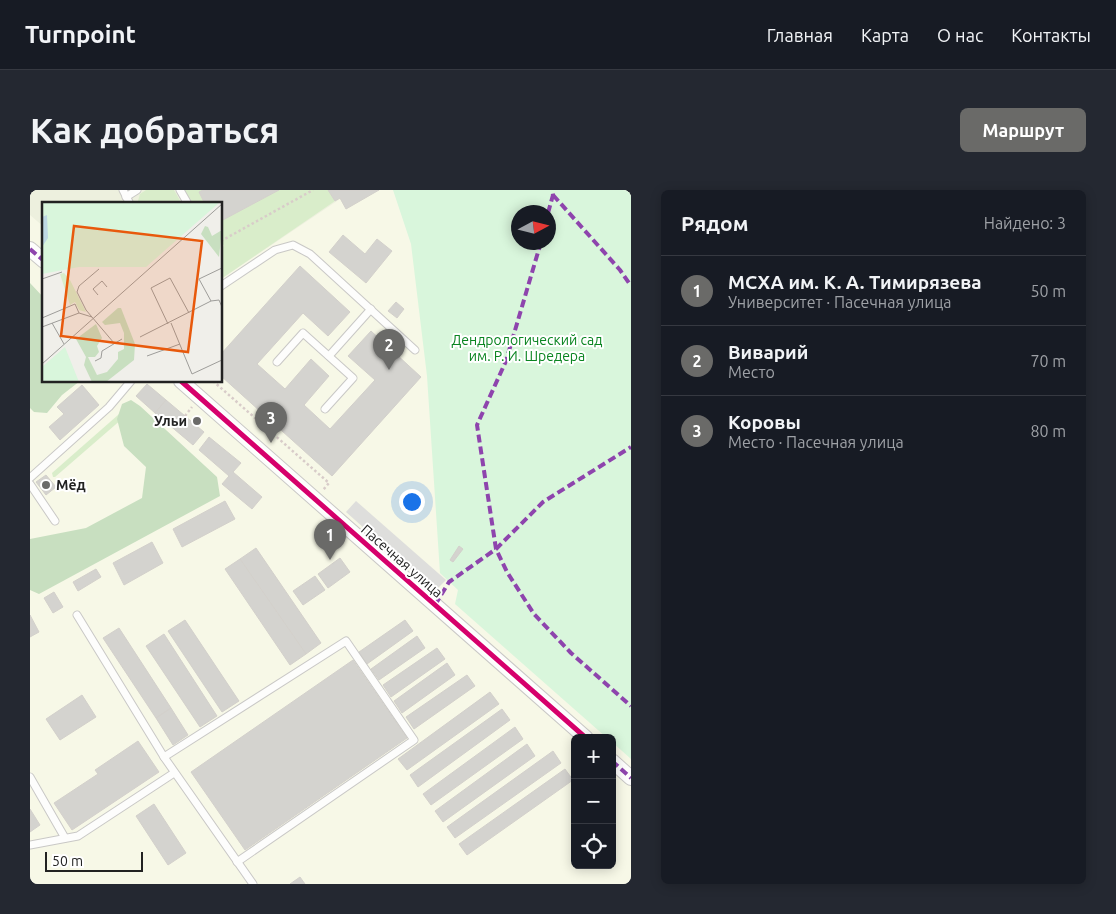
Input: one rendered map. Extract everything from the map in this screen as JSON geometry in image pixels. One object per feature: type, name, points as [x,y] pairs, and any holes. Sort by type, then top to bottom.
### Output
[{"type":"street","points":[[30,249],[42,259]]},
{"type":"street","name":"Пасечная улица","points":[[182,382],[581,734]]},
{"type":"street","points":[[616,765],[631,778]]},
{"type":"lane","points":[[124,193],[137,190]]},
{"type":"lane","points":[[180,190],[187,202]]},
{"type":"lane","points":[[222,285],[276,250],[293,245],[310,254],[415,350]]},
{"type":"lane","points":[[329,356],[371,309]]},
{"type":"lane","points":[[277,362],[303,332],[353,378],[325,408]]},
{"type":"lane","points":[[30,478],[110,407],[131,382]]},
{"type":"lane","points":[[30,484],[55,521]]},
{"type":"lane","points":[[77,615],[174,773],[253,884]]},
{"type":"lane","points":[[164,757],[346,641],[414,740],[237,862]]},
{"type":"lane","points":[[30,845],[78,836],[174,773]]},
{"type":"lane","points":[[30,777],[64,838]]},
{"type":"path","points":[[222,240],[313,190]]},
{"type":"path","points":[[214,382],[329,483],[315,499]]},
{"type":"shaded area","points":[[30,190],[631,190],[631,884],[30,884]]},
{"type":"shaded area","points":[[30,190],[379,190],[346,209],[340,199],[222,278],[222,202],[42,202],[42,225],[30,215]]},
{"type":"shaded area","points":[[356,501],[446,580],[435,591],[346,512]]},
{"type":"green space","points":[[146,190],[174,190],[181,202],[138,202],[140,194]]},
{"type":"green space","points":[[184,190],[203,190],[199,192],[204,202],[190,202]]},
{"type":"green space","points":[[279,190],[328,190],[335,201],[222,278],[222,247],[224,246],[222,243],[222,220]]},
{"type":"green space","name":"Дендрологический сад им. Р. И. Шредера","points":[[393,190],[631,190],[631,759],[616,746],[616,734],[602,734],[455,604],[458,590],[440,573],[427,376],[411,244]]},
{"type":"green space","points":[[30,283],[42,296],[42,382],[79,382],[62,395],[47,413],[34,412],[30,408]]},
{"type":"green space","points":[[131,400],[140,406],[217,477],[220,496],[39,594],[30,590],[30,539],[86,528],[142,498],[146,467],[124,446],[117,419],[122,404]]},
{"type":"green space","points":[[126,408],[130,412],[53,477],[52,473]]},
{"type":"building","points":[[203,190],[279,190],[222,220],[222,202],[204,202],[199,192]]},
{"type":"building","points":[[328,190],[379,190],[346,209],[340,198],[335,201]]},
{"type":"building","points":[[343,235],[365,254],[377,239],[392,251],[366,283],[329,252]]},
{"type":"building","points":[[300,266],[350,312],[328,336],[303,313],[257,364],[285,389],[311,359],[329,376],[304,405],[330,429],[375,380],[348,356],[371,331],[421,377],[332,476],[222,377],[222,353]]},
{"type":"building","points":[[396,302],[404,309],[397,318],[388,311]]},
{"type":"building","points":[[147,384],[166,400],[155,413],[136,396]]},
{"type":"building","points":[[82,385],[99,405],[60,440],[49,427],[64,414],[57,407]]},
{"type":"building","points":[[166,400],[204,432],[193,445],[155,413]]},
{"type":"building","points":[[209,437],[241,463],[233,472],[262,497],[252,509],[222,484],[229,476],[199,450]]},
{"type":"building","name":"Мёд","points":[[46,475],[56,487],[46,495],[36,482]]},
{"type":"building","points":[[225,501],[235,519],[182,547],[173,529]]},
{"type":"building","points":[[152,542],[163,563],[124,585],[113,563]]},
{"type":"building","points":[[459,546],[463,549],[453,562],[450,560]]},
{"type":"building","points":[[256,548],[321,643],[306,654],[240,559]]},
{"type":"building","points":[[340,558],[350,572],[328,588],[318,574]]},
{"type":"building","points":[[240,559],[306,654],[290,665],[225,569]]},
{"type":"building","points":[[96,569],[101,577],[78,591],[73,582]]},
{"type":"building","points":[[315,576],[325,590],[303,605],[293,591]]},
{"type":"building","points":[[54,592],[63,607],[53,613],[44,598]]},
{"type":"building","points":[[30,615],[39,632],[30,637]]},
{"type":"building","points":[[185,620],[239,701],[222,712],[168,631]]},
{"type":"building","points":[[405,620],[413,631],[367,664],[359,652]]},
{"type":"building","points":[[119,628],[171,708],[156,718],[103,638]]},
{"type":"building","points":[[164,634],[217,716],[200,727],[146,646]]},
{"type":"building","points":[[417,636],[425,648],[379,680],[371,669]]},
{"type":"building","points":[[437,648],[445,659],[391,697],[383,685]]},
{"type":"building","points":[[353,660],[407,738],[245,850],[191,772]]},
{"type":"building","points":[[447,663],[455,675],[402,713],[394,701]]},
{"type":"building","points":[[467,675],[475,686],[414,729],[406,717]]},
{"type":"building","points":[[490,692],[499,704],[407,770],[398,759]]},
{"type":"building","points":[[82,695],[96,717],[60,740],[46,719]]},
{"type":"building","points":[[171,708],[188,735],[173,745],[156,718]]},
{"type":"building","points":[[502,709],[510,720],[418,787],[410,775]]},
{"type":"building","points":[[515,727],[523,739],[431,805],[423,794]]},
{"type":"building","points":[[138,741],[159,772],[72,830],[54,803],[98,774],[95,770]]},
{"type":"building","points":[[527,744],[535,756],[443,822],[435,811]]},
{"type":"building","points":[[553,751],[561,763],[455,838],[447,827]]},
{"type":"building","points":[[565,769],[571,777],[571,781],[467,855],[459,844]]},
{"type":"building","points":[[154,804],[186,853],[168,865],[136,816]]},
{"type":"building","points":[[30,809],[40,825],[30,832]]},
{"type":"building","points":[[300,877],[305,884],[290,884]]},
{"type":"marked path","points":[[550,205],[553,195],[552,190]]},
{"type":"marked path","points":[[553,195],[620,270],[631,286]]},
{"type":"marked path","points":[[30,249],[42,259]]},
{"type":"marked path","points":[[539,250],[506,361],[477,425],[496,549],[507,572],[534,614],[571,653],[631,706]]},
{"type":"marked path","points":[[435,605],[449,582],[496,549],[543,502],[631,447]]},
{"type":"marked path","points":[[616,765],[631,778]]},
{"type":"cycle path","points":[[182,382],[581,734]]},
{"type":"place","name":"Виварий","points":[[389,370]]},
{"type":"place","name":"Ульи","points":[[197,421]]},
{"type":"place","name":"Коровы","points":[[271,443]]},
{"type":"place","name":"Мёд","points":[[46,485]]},
{"type":"place","name":"МСХА им. К. А. Тимирязева","points":[[330,560]]}]
